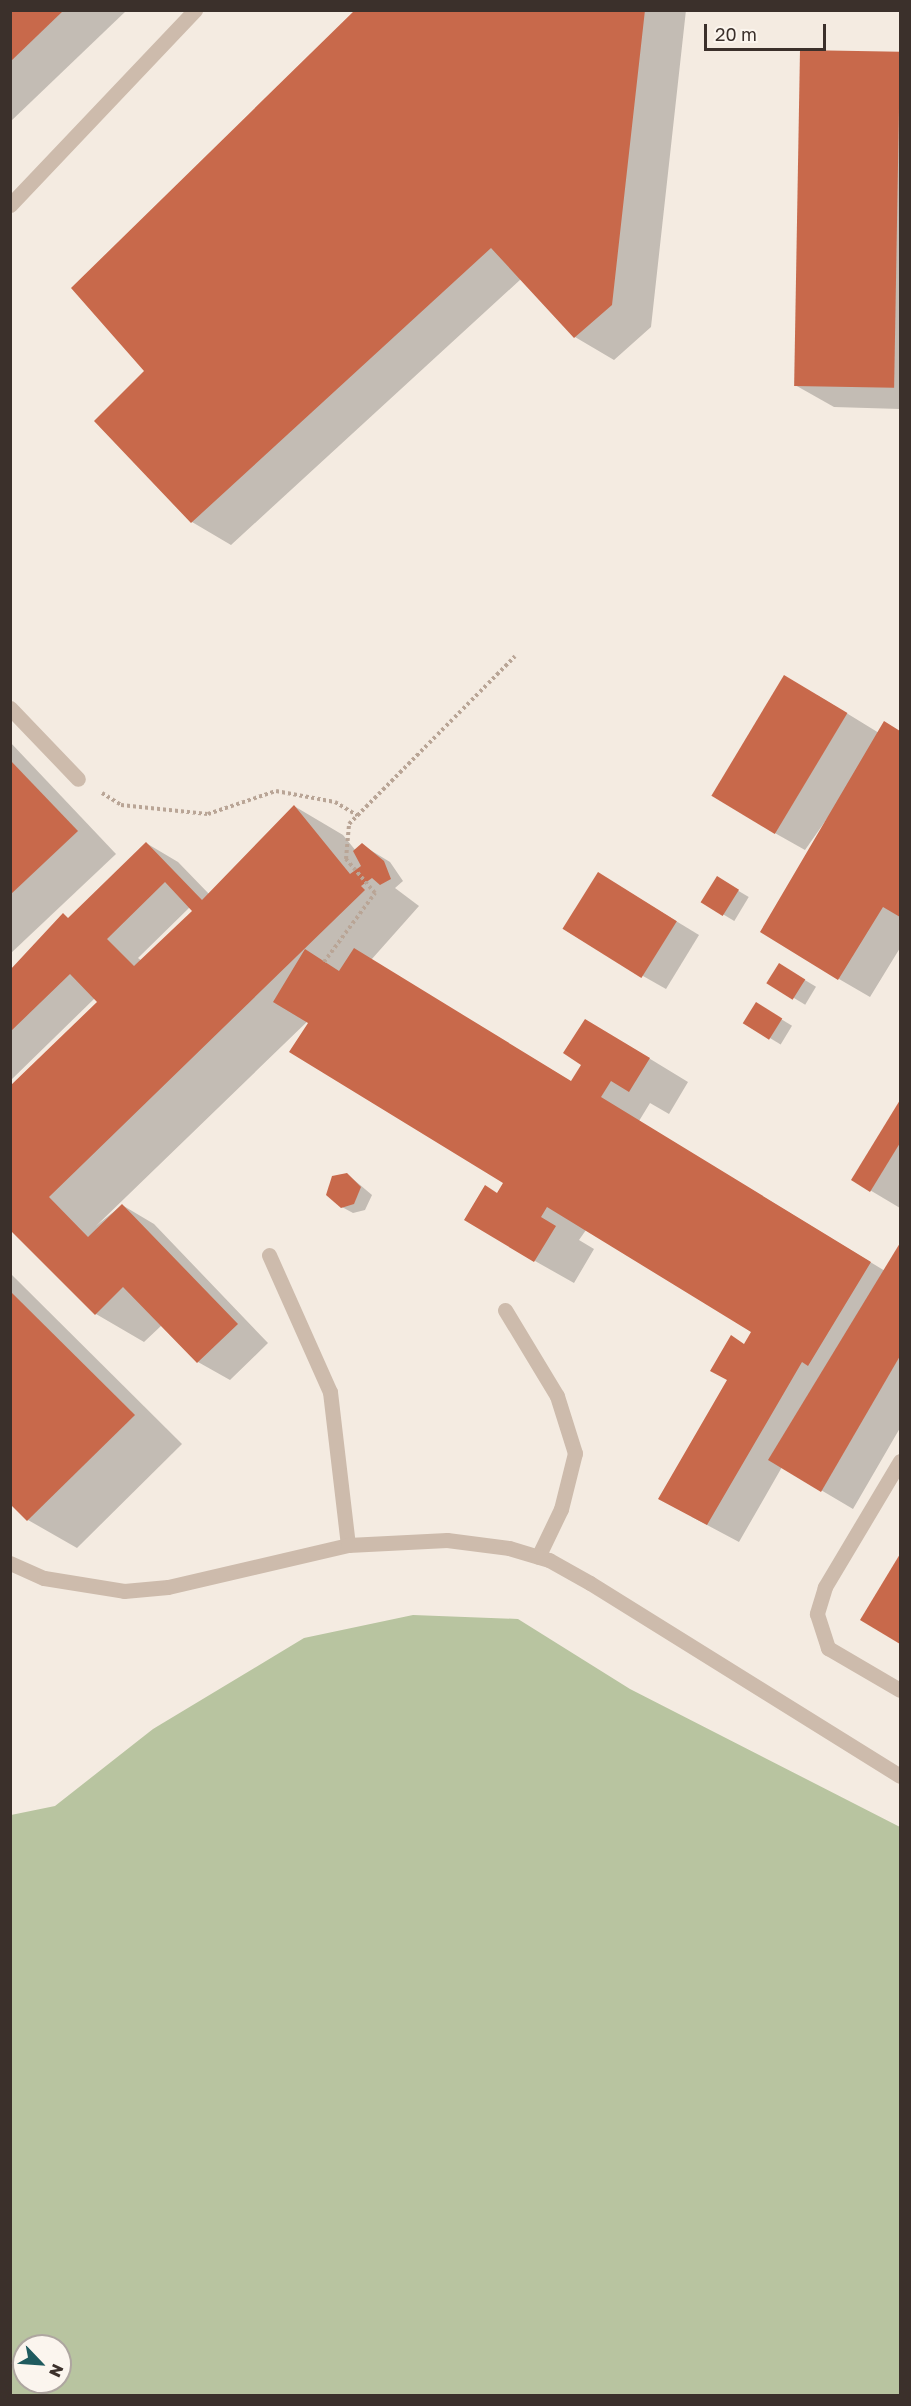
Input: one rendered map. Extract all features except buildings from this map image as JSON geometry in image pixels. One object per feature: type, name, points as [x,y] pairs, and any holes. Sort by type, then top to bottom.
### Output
[{"type":"lane","points":[[10,205],[195,10]]},
{"type":"lane","points":[[10,708],[78,779]]},
{"type":"lane","points":[[269,1255],[330,1392],[348,1545]]},
{"type":"lane","points":[[505,1310],[557,1396],[575,1453],[561,1509],[538,1557]]},
{"type":"lane","points":[[900,1461],[825,1587],[817,1614],[828,1648],[900,1690]]},
{"type":"lane","points":[[10,1563],[44,1578],[124,1591],[168,1587],[348,1545],[447,1540],[538,1557],[590,1583],[900,1776]]},
{"type":"path","points":[[324,962],[375,893],[346,859],[349,824],[514,656]]},
{"type":"path","points":[[78,779],[121,805],[208,814],[276,791],[335,802],[357,815]]},
{"type":"green space","points":[[413,1615],[518,1619],[630,1689],[900,1827],[900,2395],[11,2395],[11,1815],[55,1806],[153,1729],[304,1638]]}]
